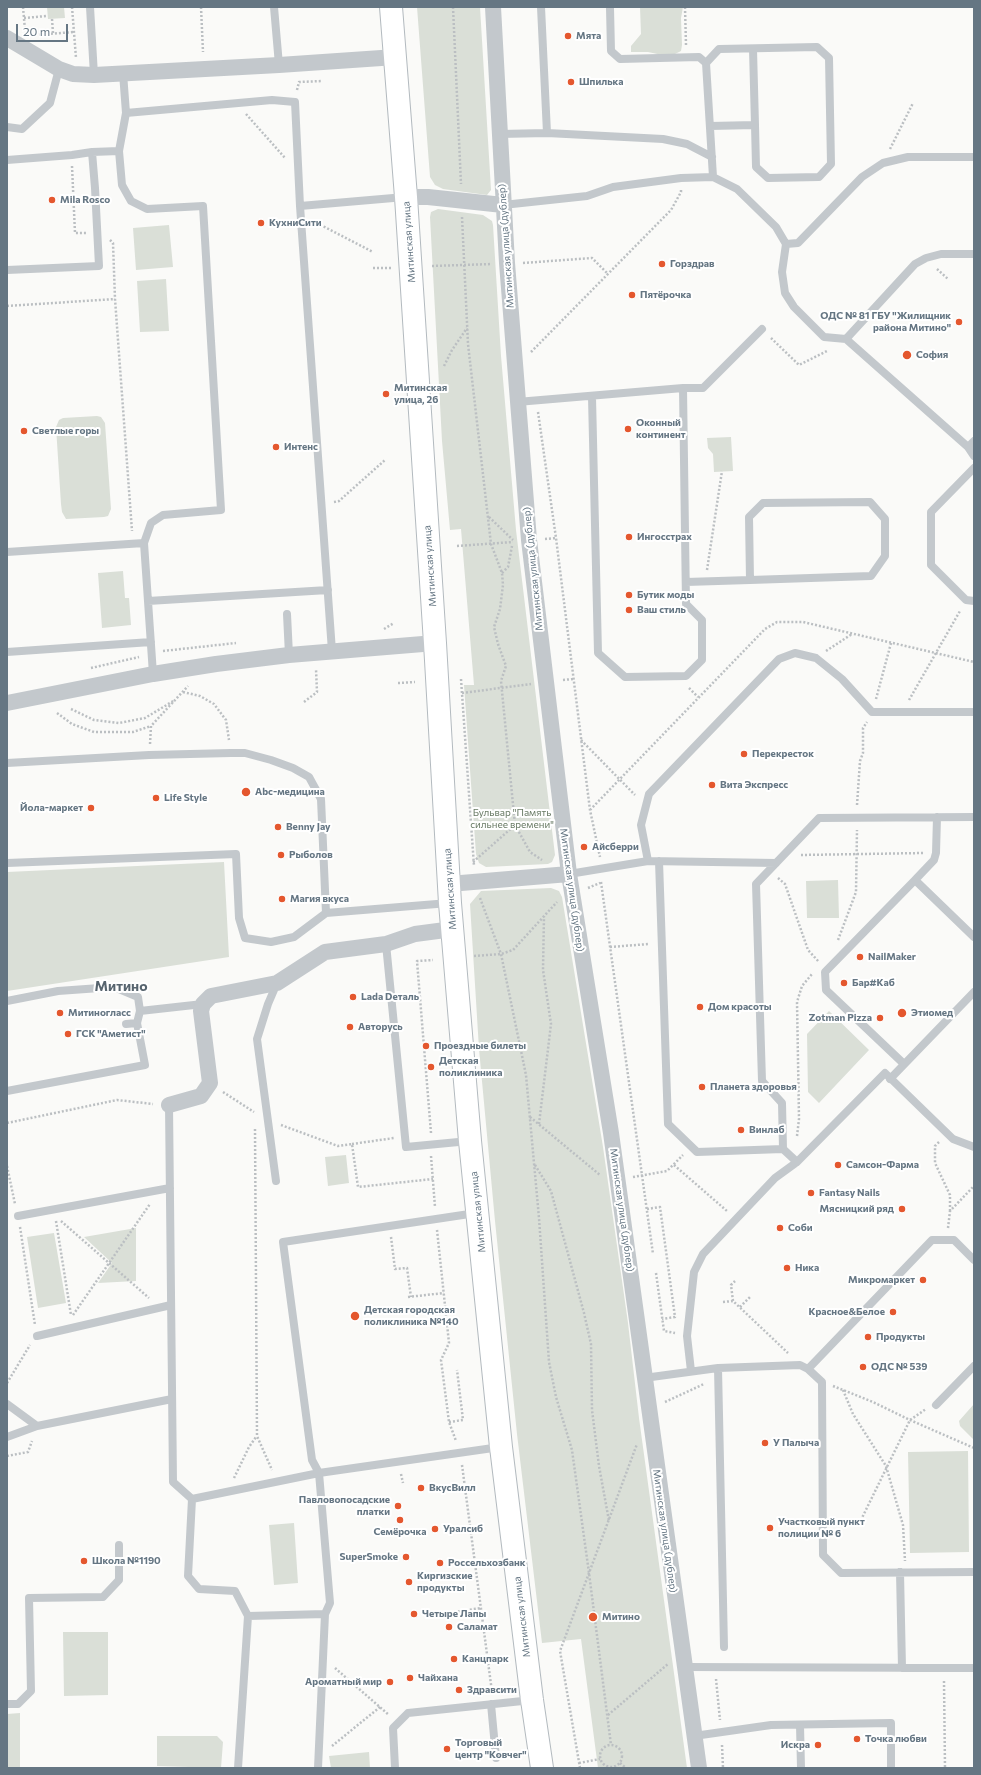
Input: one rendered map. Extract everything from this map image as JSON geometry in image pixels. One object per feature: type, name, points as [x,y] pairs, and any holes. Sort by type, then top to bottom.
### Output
[{"type":"main road","name":"Митинская улица","points":[[392,7],[406,197],[450,894],[470,1141],[501,1447],[532,1700],[542,1768]]},
{"type":"street","name":"Митинская улица (дублер)","points":[[493,7],[503,205],[517,402],[529,540],[569,874],[612,1141],[644,1378],[678,1664],[694,1736],[699,1768]]},
{"type":"street","points":[[13,35],[59,70],[73,74],[94,68],[123,73],[396,57]]},
{"type":"street","points":[[406,197],[428,197],[503,205]]},
{"type":"street","points":[[7,703],[153,674],[216,664],[289,655],[435,643]]},
{"type":"street","points":[[450,894],[569,874]]},
{"type":"street","points":[[169,1106],[202,1096],[210,1083],[201,1011],[203,1004],[211,996],[277,983],[325,952],[386,944],[415,934],[453,929]]},
{"type":"lane","points":[[90,7],[94,68]]},
{"type":"lane","points":[[274,7],[279,65]]},
{"type":"lane","points":[[541,7],[547,133]]},
{"type":"lane","points":[[610,8],[611,51],[620,59],[700,57],[706,63],[713,176]]},
{"type":"lane","points":[[706,63],[719,49],[817,47],[829,58],[831,164],[819,177],[768,178],[756,167],[753,49]]},
{"type":"lane","points":[[7,127],[22,129],[50,103],[59,70]]},
{"type":"lane","points":[[123,73],[126,113],[119,151],[122,185],[131,201],[147,209],[203,206],[221,510],[163,515],[151,523],[144,543],[153,674]]},
{"type":"lane","points":[[126,113],[272,100],[294,102],[332,651]]},
{"type":"lane","points":[[710,126],[755,125]]},
{"type":"lane","points":[[500,134],[547,133],[662,139],[687,144],[712,157]]},
{"type":"lane","points":[[7,160],[119,151]]},
{"type":"lane","points":[[7,270],[98,266],[96,188],[92,152]]},
{"type":"lane","points":[[786,244],[798,243],[862,177],[883,163],[908,158],[974,156]]},
{"type":"lane","points":[[503,205],[587,196],[614,186],[681,178],[713,176],[737,189],[776,227],[786,244],[782,272],[785,293],[794,307],[824,337],[846,339],[971,444],[974,456]]},
{"type":"lane","points":[[300,206],[406,197]]},
{"type":"lane","points":[[846,339],[915,264],[926,258],[940,254],[974,254]]},
{"type":"lane","points":[[517,402],[592,397],[684,388],[703,388],[762,329]]},
{"type":"lane","points":[[592,397],[598,653],[625,677],[686,676],[702,660],[702,620],[686,604],[684,388]]},
{"type":"lane","points":[[974,468],[931,512],[931,565],[966,600],[974,600]]},
{"type":"lane","points":[[686,582],[707,581],[750,580],[871,576],[885,556],[885,519],[870,502],[763,503],[749,517],[750,580]]},
{"type":"lane","points":[[7,552],[144,543]]},
{"type":"lane","points":[[148,601],[328,590]]},
{"type":"lane","points":[[287,614],[289,655]]},
{"type":"lane","points":[[7,652],[151,642]]},
{"type":"lane","points":[[648,861],[641,825],[650,794],[779,659],[795,653],[816,658],[842,679],[872,712],[974,712]]},
{"type":"lane","points":[[7,763],[150,755],[245,753],[293,768],[309,777],[320,799],[326,914]]},
{"type":"lane","points":[[904,1064],[826,990],[825,972],[934,860],[936,853],[937,817]]},
{"type":"lane","points":[[783,1149],[782,1103],[762,1080],[756,884],[819,818],[974,817]]},
{"type":"lane","points":[[7,863],[236,854],[239,918],[244,938],[271,942],[294,937],[326,914],[450,894]]},
{"type":"lane","points":[[569,874],[648,861],[776,863]]},
{"type":"lane","points":[[658,861],[668,1124],[697,1152],[783,1149],[797,1162]]},
{"type":"lane","points":[[915,880],[974,936]]},
{"type":"lane","points":[[386,944],[406,1147],[470,1141]]},
{"type":"lane","points":[[276,1181],[257,1039],[268,1004],[277,983]]},
{"type":"lane","points":[[7,1001],[58,992],[114,987],[138,997],[140,1011],[137,1022],[145,1065],[7,1091]]},
{"type":"lane","points":[[890,1079],[974,992]]},
{"type":"lane","points":[[140,1011],[203,1004]]},
{"type":"lane","points":[[126,1024],[137,1022]]},
{"type":"lane","points":[[691,1371],[687,1336],[694,1272],[703,1254],[776,1178],[797,1162],[885,1074],[953,1139],[974,1147]]},
{"type":"lane","points":[[169,1106],[173,1482],[192,1499]]},
{"type":"lane","points":[[18,1216],[170,1188]]},
{"type":"lane","points":[[318,1768],[325,1614],[330,1603],[319,1473],[312,1460],[283,1242],[436,1218],[478,1213]]},
{"type":"lane","points":[[808,1369],[932,1240],[954,1240],[974,1260]]},
{"type":"lane","points":[[37,1336],[171,1305]]},
{"type":"lane","points":[[644,1378],[718,1368],[800,1365],[808,1369],[822,1382],[823,1555],[841,1573],[974,1572]]},
{"type":"lane","points":[[936,1405],[974,1366]]},
{"type":"lane","points":[[718,1368],[724,1648]]},
{"type":"lane","points":[[7,1437],[36,1426],[172,1399]]},
{"type":"lane","points":[[7,1404],[36,1426]]},
{"type":"lane","points":[[192,1499],[319,1473],[501,1447]]},
{"type":"lane","points":[[192,1499],[188,1576],[199,1589],[235,1591],[248,1616],[238,1768]]},
{"type":"lane","points":[[7,1704],[18,1704],[31,1690],[29,1598],[103,1597],[120,1580],[119,1545]]},
{"type":"lane","points":[[902,1668],[903,1572]]},
{"type":"lane","points":[[248,1616],[325,1614]]},
{"type":"lane","points":[[678,1664],[715,1667],[974,1668]]},
{"type":"lane","points":[[395,1768],[393,1728],[408,1713],[532,1700]]},
{"type":"lane","points":[[491,1704],[496,1758]]},
{"type":"lane","points":[[694,1736],[771,1725],[891,1723],[891,1768]]},
{"type":"lane","points":[[800,1725],[801,1768]]},
{"type":"path","points":[[13,35],[26,36],[23,7]]},
{"type":"path","points":[[72,7],[75,58],[94,68]]},
{"type":"path","points":[[201,7],[204,53]]},
{"type":"path","points":[[453,7],[461,185]]},
{"type":"path","points":[[685,7],[686,57]]},
{"type":"path","points":[[24,18],[47,16]]},
{"type":"path","points":[[52,19],[53,33]]},
{"type":"path","points":[[32,35],[74,32]]},
{"type":"path","points":[[196,53],[211,52]]},
{"type":"path","points":[[299,82],[322,81]]},
{"type":"path","points":[[890,148],[913,103]]},
{"type":"path","points":[[236,104],[298,173]]},
{"type":"path","points":[[531,353],[671,210],[682,192]]},
{"type":"path","points":[[462,212],[467,327],[488,517],[491,544],[502,573],[500,609],[494,627],[506,666],[501,681],[515,825],[530,852],[548,864]]},
{"type":"path","points":[[301,215],[373,252]]},
{"type":"path","points":[[520,263],[592,258],[608,274]]},
{"type":"path","points":[[432,266],[494,264]]},
{"type":"path","points":[[374,268],[391,268]]},
{"type":"path","points":[[7,306],[116,299],[132,544]]},
{"type":"path","points":[[444,366],[452,350],[467,327]]},
{"type":"path","points":[[762,329],[799,365],[828,351]]},
{"type":"path","points":[[530,345],[532,360]]},
{"type":"path","points":[[536,401],[556,538],[590,810],[602,868],[601,882],[653,1254]]},
{"type":"path","points":[[322,503],[339,501],[385,460]]},
{"type":"path","points":[[707,581],[707,567],[722,471]]},
{"type":"path","points":[[488,517],[514,542],[510,549],[508,567],[502,573]]},
{"type":"path","points":[[457,546],[507,542]]},
{"type":"path","points":[[903,712],[959,612]]},
{"type":"path","points":[[816,658],[853,634]]},
{"type":"path","points":[[872,712],[891,643]]},
{"type":"path","points":[[304,702],[316,692],[316,668]]},
{"type":"path","points":[[461,679],[473,863],[515,825]]},
{"type":"path","points":[[556,681],[573,679]]},
{"type":"path","points":[[398,683],[415,682]]},
{"type":"path","points":[[462,693],[530,684]]},
{"type":"path","points":[[57,712],[72,724],[94,732],[133,732],[151,726],[188,685]]},
{"type":"path","points":[[183,692],[200,696],[214,704],[226,720],[231,753]]},
{"type":"path","points":[[71,709],[94,720],[118,723],[145,718],[175,700]]},
{"type":"path","points":[[150,755],[151,726]]},
{"type":"path","points":[[863,728],[863,753]]},
{"type":"path","points":[[581,740],[646,806]]},
{"type":"path","points":[[784,855],[936,853]]},
{"type":"path","points":[[769,870],[785,884],[808,950],[822,965],[825,972]]},
{"type":"path","points":[[586,890],[601,882]]},
{"type":"path","points":[[480,898],[501,954],[526,1075],[549,1362],[556,1397],[572,1450],[611,1745]]},
{"type":"path","points":[[473,956],[501,954],[513,950],[558,901]]},
{"type":"path","points":[[539,1124],[551,1024],[543,970],[544,916]]},
{"type":"path","points":[[610,947],[661,943]]},
{"type":"path","points":[[433,960],[417,961],[431,1133],[430,1145],[436,1218],[449,1343],[441,1360],[449,1422],[460,1453],[492,1694],[491,1704]]},
{"type":"path","points":[[210,1083],[255,1112],[255,1120]]},
{"type":"path","points":[[7,1123],[117,1100],[169,1106]]},
{"type":"path","points":[[529,1117],[602,1176]]},
{"type":"path","points":[[268,1120],[338,1146],[352,1144],[358,1187],[433,1179]]},
{"type":"path","points":[[255,1128],[257,1436],[277,1482]]},
{"type":"path","points":[[947,1133],[935,1146],[935,1163],[950,1195],[947,1240]]},
{"type":"path","points":[[628,1177],[668,1171],[691,1146]]},
{"type":"path","points":[[534,1165],[551,1191],[591,1344],[592,1410],[599,1466],[609,1521]]},
{"type":"path","points":[[674,1165],[737,1219]]},
{"type":"path","points":[[7,1166],[18,1216],[37,1336],[27,1348],[7,1383]]},
{"type":"path","points":[[950,1211],[974,1186]]},
{"type":"path","points":[[160,1308],[109,1263],[85,1242],[55,1215],[71,1318],[109,1263],[161,1189]]},
{"type":"path","points":[[647,1209],[660,1207],[675,1317],[662,1318]]},
{"type":"path","points":[[389,1226],[395,1269],[407,1268],[410,1297],[444,1293]]},
{"type":"path","points":[[656,1273],[664,1331],[687,1336]]},
{"type":"path","points":[[734,1281],[731,1285],[733,1301],[800,1365]]},
{"type":"path","points":[[740,1307],[751,1296]]},
{"type":"path","points":[[723,1302],[733,1301]]},
{"type":"path","points":[[449,1422],[463,1420],[457,1370]]},
{"type":"path","points":[[822,1382],[873,1402],[974,1448]]},
{"type":"path","points":[[660,1404],[704,1384],[719,1384]]},
{"type":"path","points":[[843,1390],[853,1414],[886,1466],[903,1525],[903,1572]]},
{"type":"path","points":[[859,1524],[886,1466],[904,1435],[910,1420],[922,1410],[936,1405]]},
{"type":"path","points":[[7,1456],[28,1452],[36,1426]]},
{"type":"path","points":[[228,1492],[249,1447],[257,1436]]},
{"type":"path","points":[[580,1768],[560,1651],[638,1443]]},
{"type":"path","points":[[454,1612],[481,1608]]},
{"type":"path","points":[[323,1658],[398,1723]]},
{"type":"path","points":[[608,1716],[678,1664]]},
{"type":"path","points":[[715,1667],[723,1768]]},
{"type":"path","points":[[944,1668],[945,1768]]},
{"type":"path","points":[[318,1758],[380,1707]]},
{"type":"path","points":[[611,1745],[618,1747],[622,1751],[623,1756],[620,1763],[614,1767],[604,1765],[600,1759],[601,1751],[604,1747],[611,1745]]},
{"type":"path","points":[[579,1763],[600,1759]]},
{"type":"path","points":[[620,1763],[626,1768]]},
{"type":"green space","points":[[47,7],[64,7],[65,18],[48,19]]},
{"type":"green space","points":[[417,7],[480,7],[491,190],[487,195],[443,189],[435,185],[430,177]]},
{"type":"green space","points":[[640,7],[683,7],[681,18],[681,51],[675,54],[662,55],[648,52],[631,52],[631,46],[641,34]]},
{"type":"green space","name":"Бульвар \"Память сильнее времени\"","points":[[438,209],[483,215],[492,221],[493,225],[501,356],[516,530],[555,855],[552,862],[548,864],[486,867],[479,863],[476,854],[464,685],[474,685],[461,529],[450,530],[442,441],[430,217],[431,212]]},
{"type":"green space","points":[[169,225],[173,267],[136,270],[133,228]]},
{"type":"green space","points":[[166,279],[169,331],[140,332],[137,281]]},
{"type":"green space","points":[[101,417],[105,423],[111,509],[108,516],[104,517],[66,519],[62,512],[61,504],[56,427],[59,420],[63,418]]},
{"type":"green space","points":[[731,437],[733,471],[714,472],[713,454],[708,448],[707,438]]},
{"type":"green space","points":[[123,571],[125,598],[129,598],[131,625],[102,628],[98,573]]},
{"type":"green space","points":[[224,862],[229,957],[7,991],[7,872]]},
{"type":"green space","points":[[838,880],[839,918],[807,918],[806,881]]},
{"type":"green space","points":[[551,888],[559,891],[562,897],[603,1147],[687,1768],[598,1768],[581,1639],[542,1643],[517,1434],[495,1221],[479,1049],[470,904],[481,891]]},
{"type":"green space","points":[[829,1011],[869,1050],[819,1103],[808,1092],[807,1034]]},
{"type":"green space","points":[[346,1155],[349,1183],[328,1186],[325,1157]]},
{"type":"green space","points":[[136,1228],[136,1281],[98,1283],[112,1263],[84,1237]]},
{"type":"green space","points":[[54,1233],[66,1303],[38,1308],[27,1237]]},
{"type":"green space","points":[[974,1404],[974,1440],[960,1426],[959,1421]]},
{"type":"green space","points":[[968,1451],[969,1552],[910,1553],[908,1452]]},
{"type":"green space","points":[[294,1523],[298,1583],[274,1585],[269,1525]]},
{"type":"green space","points":[[63,1632],[108,1632],[108,1695],[64,1696]]},
{"type":"green space","points":[[20,1713],[20,1768],[7,1768],[7,1714]]},
{"type":"green space","points":[[157,1736],[217,1736],[223,1742],[221,1768],[157,1766]]},
{"type":"green space","points":[[369,1752],[370,1768],[331,1768],[329,1756]]},
{"type":"place","name":"Мята","points":[[568,36]]},
{"type":"place","name":"Шпилька","points":[[571,82]]},
{"type":"place","name":"Mila Rosco","points":[[52,200]]},
{"type":"place","name":"КухниСити","points":[[261,223]]},
{"type":"place","name":"Горздрав","points":[[662,264]]},
{"type":"place","name":"Пятёрочка","points":[[632,295]]},
{"type":"place","name":"ОДС № 81 ГБУ \"Жилищник района Митино\"","points":[[959,322]]},
{"type":"place","name":"София","points":[[907,355]]},
{"type":"place","name":"Митинская улица, 26","points":[[386,394]]},
{"type":"place","name":"Оконный континент","points":[[628,429]]},
{"type":"place","name":"Светлые горы","points":[[24,431]]},
{"type":"place","name":"Интенс","points":[[276,447]]},
{"type":"place","name":"Ингосстрах","points":[[629,537]]},
{"type":"place","name":"Бутик моды","points":[[629,595]]},
{"type":"place","name":"Ваш стиль","points":[[629,610]]},
{"type":"place","name":"Перекресток","points":[[744,754]]},
{"type":"place","name":"Вита Экспресс","points":[[712,785]]},
{"type":"place","name":"Abc-медицина","points":[[246,792]]},
{"type":"place","name":"Life Style","points":[[156,798]]},
{"type":"place","name":"Йола-маркет","points":[[91,808]]},
{"type":"place","name":"Benny Jay","points":[[278,827]]},
{"type":"place","name":"Айсберри","points":[[584,847]]},
{"type":"place","name":"Рыболов","points":[[281,855]]},
{"type":"place","name":"Магия вкуса","points":[[282,899]]},
{"type":"place","name":"NailMaker","points":[[860,957]]},
{"type":"place","name":"Бар#Каб","points":[[844,983]]},
{"type":"place","name":"Lada Dеталь","points":[[353,997]]},
{"type":"place","name":"Дом красоты","points":[[700,1007]]},
{"type":"place","name":"Митиногласс","points":[[60,1013]]},
{"type":"place","name":"Этиомед","points":[[902,1013]]},
{"type":"place","name":"Zotman Pizza","points":[[880,1018]]},
{"type":"place","name":"Авторусь","points":[[350,1027]]},
{"type":"place","name":"ГСК \"Аметист\"","points":[[68,1034]]},
{"type":"place","name":"Проездные билеты","points":[[426,1046]]},
{"type":"place","name":"Детская поликлиника","points":[[431,1067]]},
{"type":"place","name":"Планета здоровья","points":[[702,1087]]},
{"type":"place","name":"Винлаб","points":[[741,1130]]},
{"type":"place","name":"Самсон-Фарма","points":[[838,1165]]},
{"type":"place","name":"Fantasy Nails","points":[[811,1193]]},
{"type":"place","name":"Мясницкий ряд","points":[[902,1209]]},
{"type":"place","name":"Соби","points":[[780,1228]]},
{"type":"place","name":"Ника","points":[[787,1268]]},
{"type":"place","name":"Микромаркет","points":[[923,1280]]},
{"type":"place","name":"Красное&Белое","points":[[893,1312]]},
{"type":"place","name":"Детская городская поликлиника №140","points":[[355,1316]]},
{"type":"place","name":"Продукты","points":[[868,1337]]},
{"type":"place","name":"ОДС № 539","points":[[863,1367]]},
{"type":"place","name":"У Палыча","points":[[765,1443]]},
{"type":"place","name":"ВкусВилл","points":[[421,1488]]},
{"type":"place","name":"Павловопосадские платки","points":[[398,1506]]},
{"type":"place","name":"Семёрочка","points":[[400,1520]]},
{"type":"place","name":"Участковый пункт полиции № 6","points":[[770,1528]]},
{"type":"place","name":"Уралсиб","points":[[435,1529]]},
{"type":"place","name":"SuperSmoke","points":[[406,1557]]},
{"type":"place","name":"Школа №1190","points":[[84,1561]]},
{"type":"place","name":"Россельхозбанк","points":[[440,1563]]},
{"type":"place","name":"Киргизские продукты","points":[[409,1582]]},
{"type":"place","name":"Четыре Лапы","points":[[414,1614]]},
{"type":"place","name":"Митино","points":[[593,1617]]},
{"type":"place","name":"Саламат","points":[[449,1627]]},
{"type":"place","name":"Канцпарк","points":[[454,1659]]},
{"type":"place","name":"Чайхана","points":[[410,1678]]},
{"type":"place","name":"Ароматный мир","points":[[390,1682]]},
{"type":"place","name":"Здравсити","points":[[459,1690]]},
{"type":"place","name":"Точка любви","points":[[857,1739]]},
{"type":"place","name":"Искра","points":[[818,1745]]},
{"type":"place","name":"Торговый центр \"Ковчег\"","points":[[447,1749]]},
{"type":"district","name":"Митино","points":[[121,986]]}]
